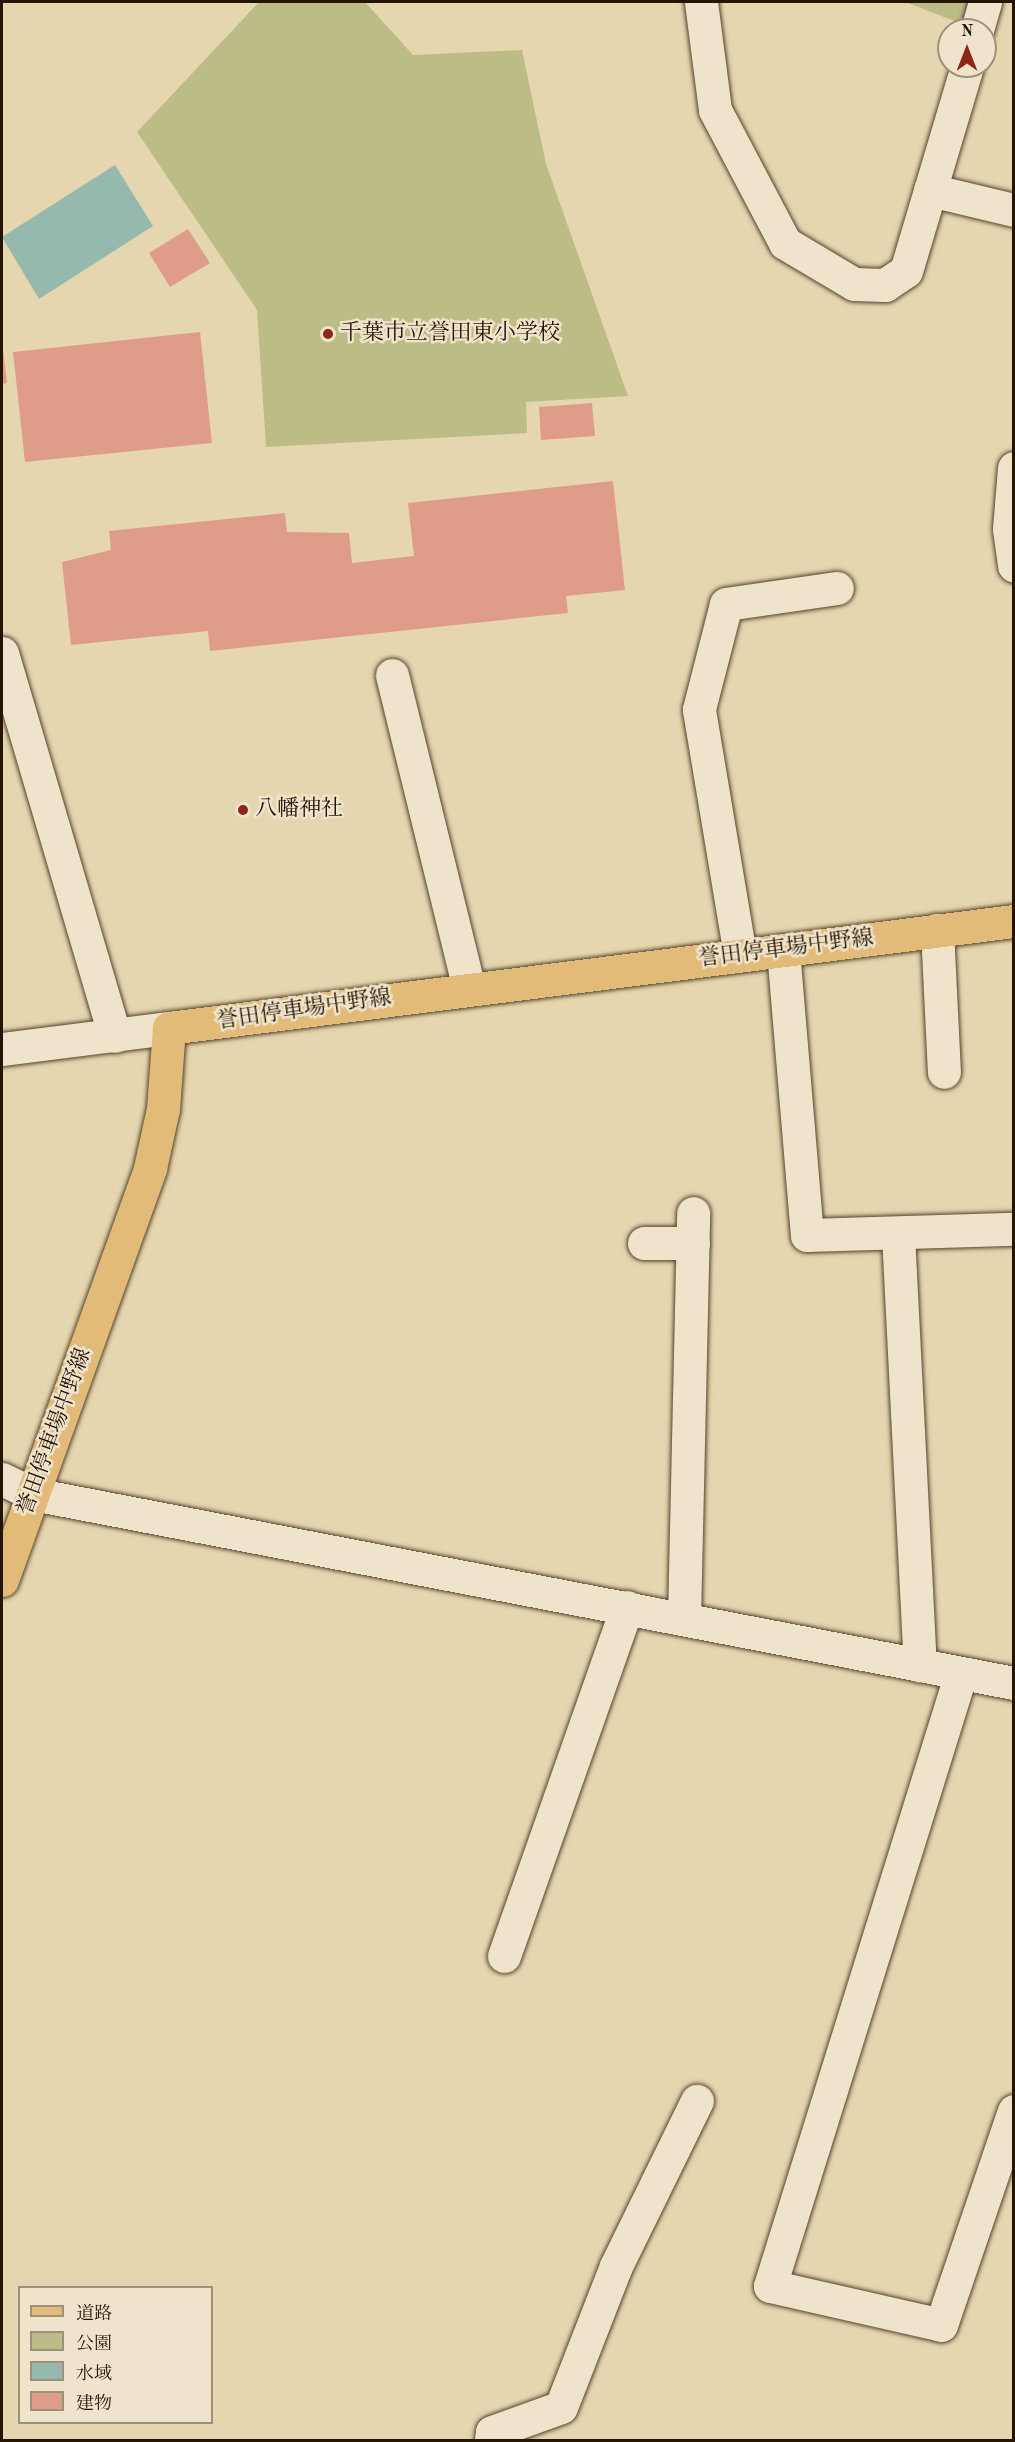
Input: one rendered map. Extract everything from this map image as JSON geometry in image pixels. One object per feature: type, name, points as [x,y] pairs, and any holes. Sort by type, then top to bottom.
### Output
[{"type":"main road","name":"誉田停車場中野線","points":[[2,1580],[150,1168],[163,1109],[170,1028],[1014,921]]},
{"type":"street","points":[[701,2],[715,110],[785,243],[854,284],[885,285],[906,271],[963,78]]},
{"type":"street","points":[[981,18],[986,2]]},
{"type":"street","points":[[930,190],[1014,210]]},
{"type":"street","points":[[1014,468],[1009,529],[1014,566]]},
{"type":"street","points":[[740,954],[699,709],[726,604],[837,588]]},
{"type":"street","points":[[2,653],[115,1036]]},
{"type":"street","points":[[392,675],[470,989]]},
{"type":"street","points":[[937,930],[944,1072]]},
{"type":"street","points":[[783,950],[807,1235],[1014,1229]]},
{"type":"street","points":[[2,1049],[170,1028]]},
{"type":"street","points":[[644,1243],[693,1228],[684,1619]]},
{"type":"street","points":[[898,1234],[920,1665]]},
{"type":"street","points":[[2,1479],[33,1494],[1014,1683]]},
{"type":"street","points":[[504,1956],[627,1607]]},
{"type":"street","points":[[961,1673],[770,2286],[941,2325],[1014,2111]]},
{"type":"street","points":[[491,2440],[492,2432],[561,2407],[616,2266],[698,2101]]},
{"type":"green space","points":[[259,2],[365,2],[413,55],[522,50],[546,164],[628,396],[526,402],[527,433],[266,447],[257,310],[137,132]]},
{"type":"green space","points":[[905,2],[972,2],[967,18],[947,18]]},
{"type":"water","points":[[115,165],[153,226],[39,299],[2,237]]},
{"type":"building","points":[[188,229],[210,263],[170,287],[149,253]]},
{"type":"building","points":[[200,332],[212,443],[25,462],[13,352]]},
{"type":"building","points":[[2,341],[7,383],[2,384]]},
{"type":"building","points":[[592,403],[595,436],[541,440],[539,407]]},
{"type":"building","points":[[613,481],[625,590],[566,596],[568,613],[210,651],[208,631],[71,645],[62,562],[111,550],[109,531],[285,513],[287,532],[349,533],[352,563],[414,556],[408,503]]},
{"type":"place","name":"千葉市立誉田東小学校","points":[[328,334]]},
{"type":"place","name":"八幡神社","points":[[243,810]]}]
